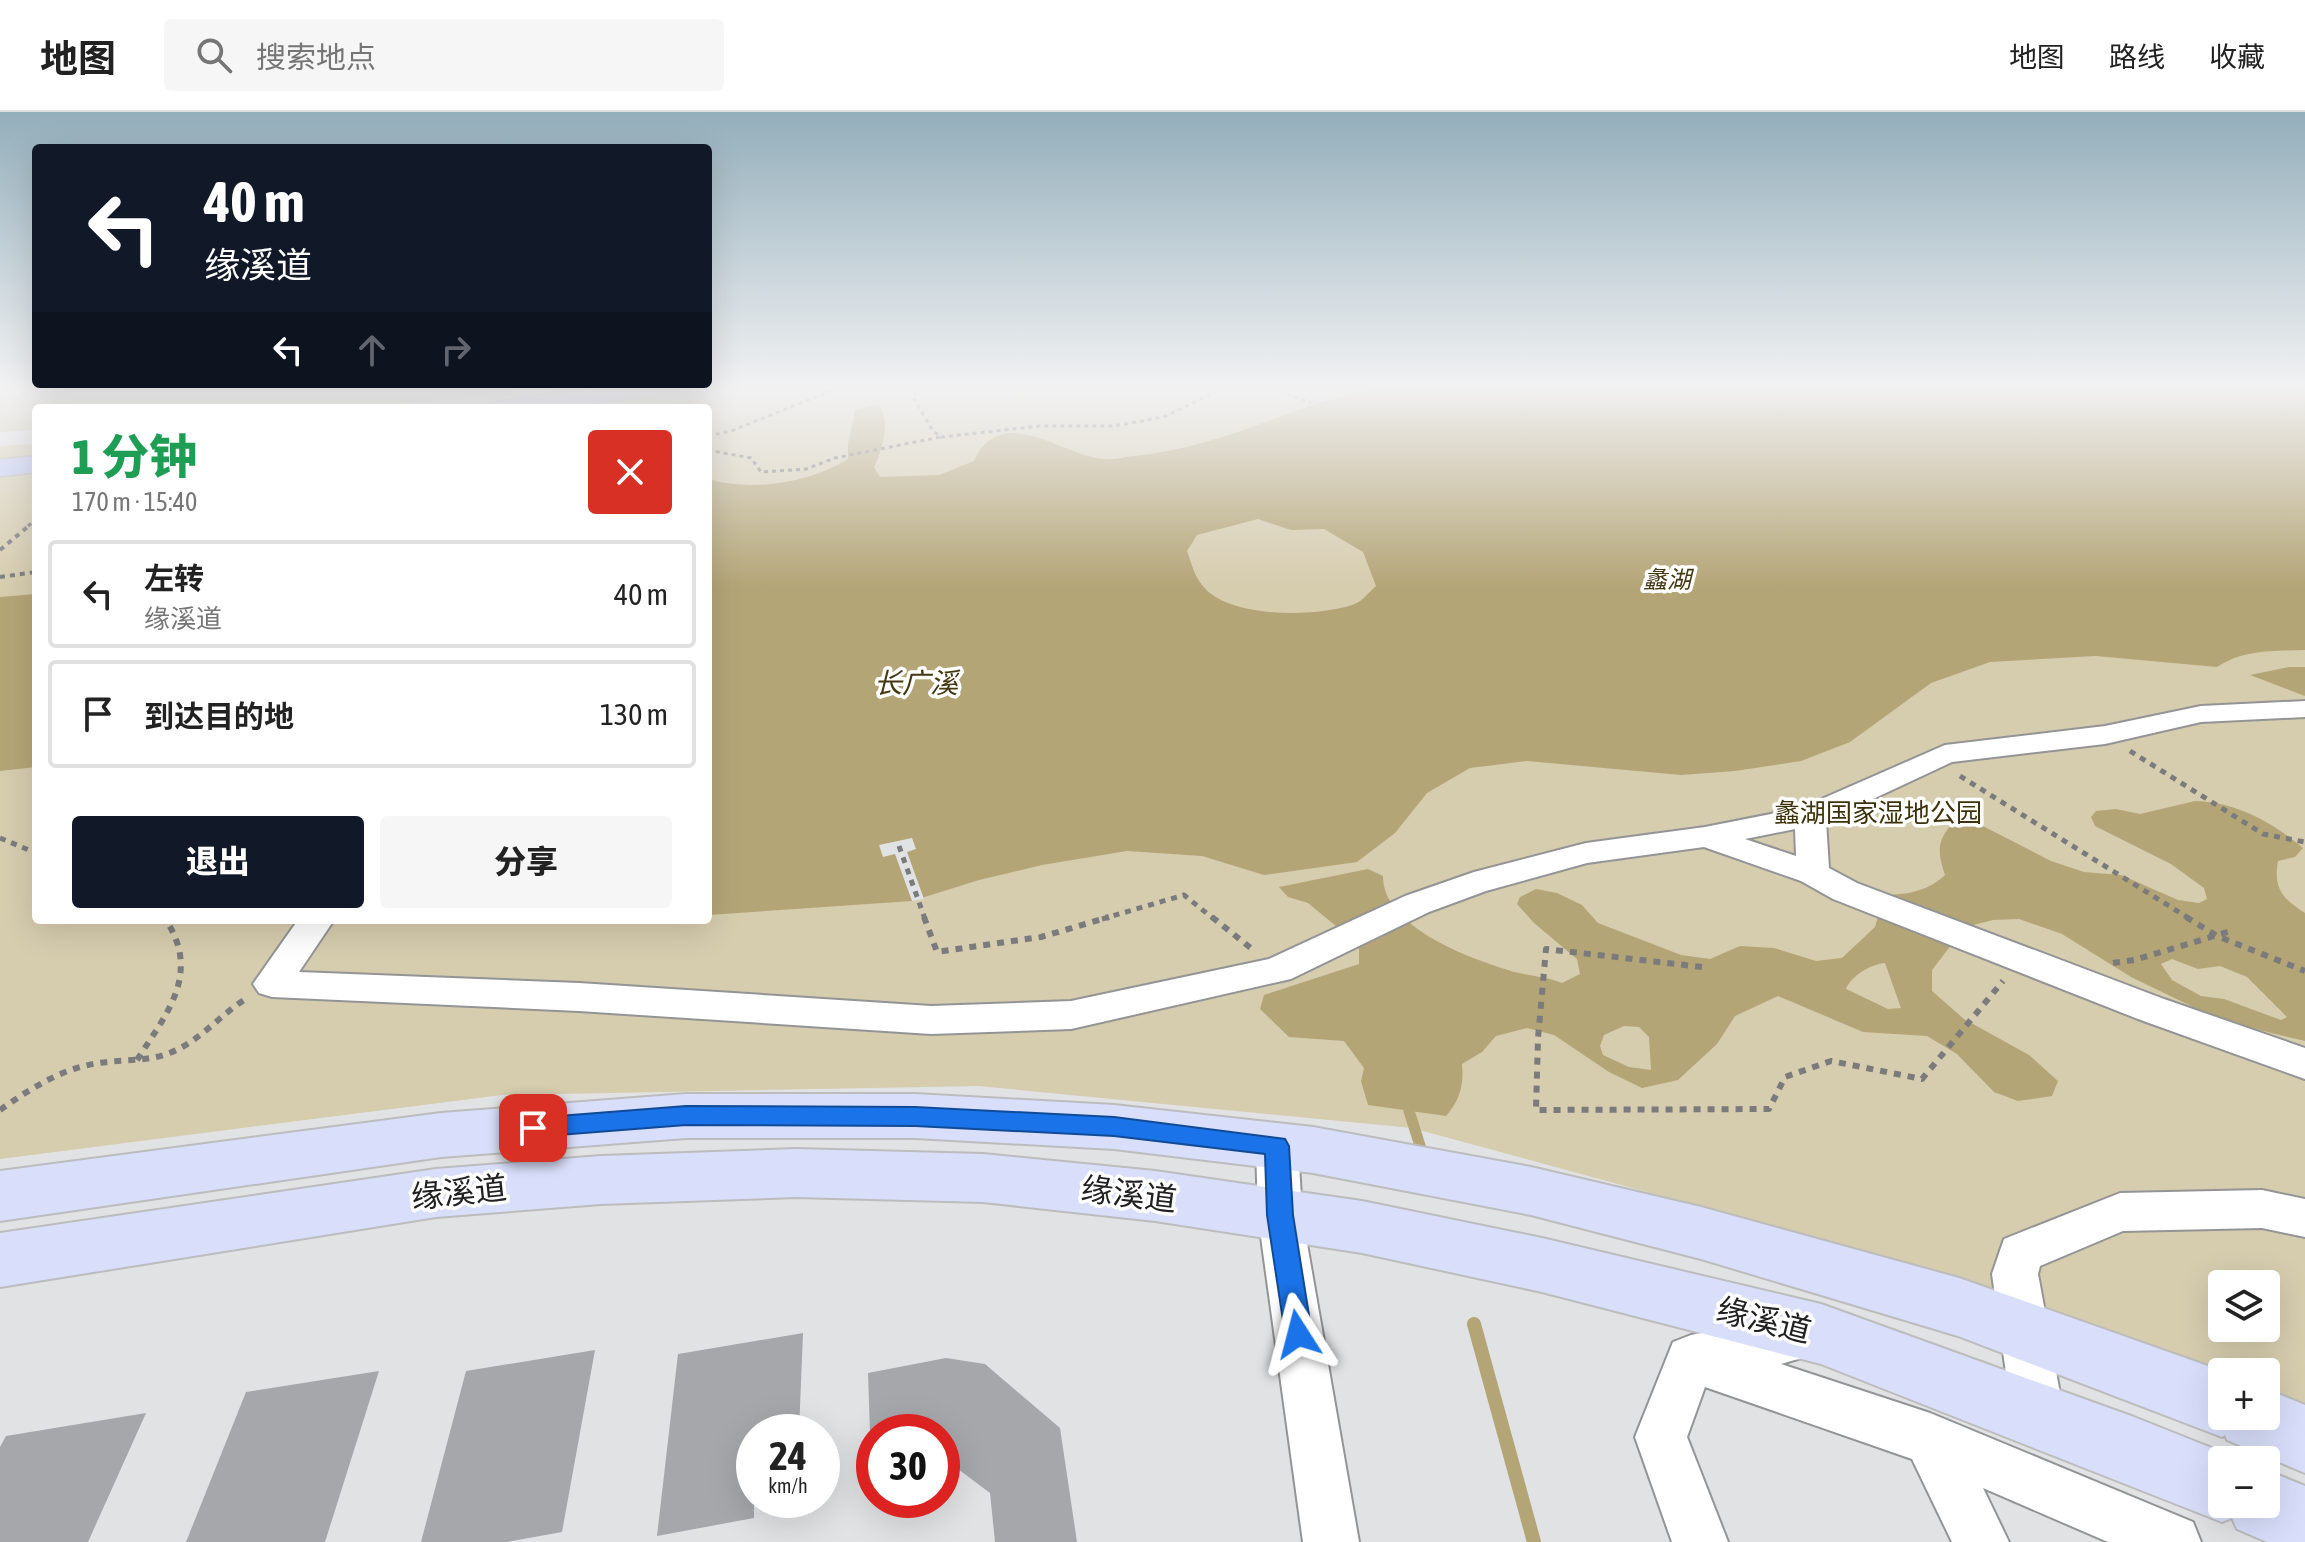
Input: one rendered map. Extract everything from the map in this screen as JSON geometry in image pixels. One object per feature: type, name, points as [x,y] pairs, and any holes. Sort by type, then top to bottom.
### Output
[{"type":"highway","points":[[0,468],[32,464]]},
{"type":"main road","name":"缘溪道","points":[[0,1196],[441,1135],[686,1116],[915,1116],[1114,1127],[1277,1146],[1531,1191],[1701,1233],[1959,1307],[2208,1399]]},
{"type":"main road","name":"缘溪道","points":[[0,1260],[436,1193],[616,1179],[796,1173],[983,1178],[1155,1196],[1362,1227],[1542,1265],[1821,1334],[2208,1482]]},
{"type":"main road","points":[[2280,1428],[2305,1439]]},
{"type":"main road","points":[[2280,1512],[2305,1522]]},
{"type":"street","points":[[272,984],[579,997],[931,1020],[1071,1015],[1278,970],[1417,904],[1474,883],[1586,853],[1705,837],[1810,816],[1945,754],[2105,735],[2201,714],[2305,709]]},
{"type":"street","points":[[1810,816],[1813,873]]},
{"type":"street","points":[[1705,837],[1813,873],[1845,891],[2151,1009],[2305,1064]]},
{"type":"street","points":[[272,984],[313,924]]},
{"type":"street","points":[[1277,1146],[1280,1215],[1331,1542]]},
{"type":"street","points":[[2038,1415],[2027,1332],[2015,1274],[2020,1253],[2120,1212],[2262,1209],[2305,1218]]},
{"type":"street","points":[[1691,1359],[1821,1334]]},
{"type":"street","points":[[1691,1359],[1930,1439],[2173,1542]]},
{"type":"street","points":[[1691,1359],[1661,1437],[1700,1542]]},
{"type":"street","points":[[1930,1439],[1981,1542]]},
{"type":"path","points":[[728,454],[751,458],[761,472],[806,469],[856,454]]},
{"type":"path","points":[[0,550],[32,522]]},
{"type":"path","points":[[0,577],[32,573]]},
{"type":"path","points":[[2105,735],[2263,834],[2303,842]]},
{"type":"path","points":[[1932,759],[2217,936],[2305,971]]},
{"type":"path","points":[[0,838],[32,851]]},
{"type":"path","points":[[899,846],[937,952],[1041,937],[1184,895],[1278,970]]},
{"type":"path","points":[[137,1061],[177,993],[185,960],[176,932],[169,924]]},
{"type":"path","points":[[2104,965],[2134,960],[2231,931]]},
{"type":"path","points":[[1702,967],[1546,949],[1538,1038],[1536,1110],[1769,1109],[1785,1077],[1831,1061],[1922,1079],[1980,1009]]},
{"type":"path","points":[[0,1110],[35,1085],[88,1065],[137,1061],[171,1053],[203,1035],[241,1002],[272,984]]},
{"type":"green space","name":"蠡湖国家湿地公园","points":[[0,454],[32,454],[32,924],[712,924],[712,454],[2305,454],[2305,1408],[2280,1400],[2280,1358],[2208,1358],[2208,1375],[1794,1232],[1412,1128],[978,1086],[502,1095],[0,1159]]},
{"type":"water","points":[[848,454],[879,454],[874,467],[880,477],[939,475],[974,461],[979,454],[1082,454],[1115,459],[1151,454],[2305,454],[2305,650],[2248,654],[2217,667],[2096,656],[1990,662],[1931,683],[1850,742],[1801,761],[1735,771],[1681,775],[1527,761],[1470,768],[1427,793],[1395,833],[1357,862],[1264,875],[1202,856],[1127,851],[1042,865],[912,901],[712,915],[712,480],[743,485],[780,483],[833,467],[848,459]],"holes":[[[1258,519],[1291,530],[1324,529],[1363,552],[1376,586],[1352,605],[1295,613],[1231,604],[1214,596],[1202,585],[1187,551],[1197,535]]]},
{"type":"water","points":[[32,594],[32,767],[0,771],[0,597]]},
{"type":"water","points":[[2305,667],[2305,696],[2250,675]]},
{"type":"water","points":[[2195,801],[2225,805],[2266,822],[2303,848],[2295,857],[2278,861],[2277,879],[2281,892],[2305,913],[2305,1041],[2222,1021],[2131,977],[2062,934],[2019,919],[1993,920],[1965,927],[1932,970],[1932,991],[1964,1019],[2029,1055],[2058,1081],[2052,1096],[2018,1101],[1994,1092],[1957,1054],[1927,1036],[1863,1032],[1778,996],[1735,1016],[1717,1044],[1678,1080],[1642,1088],[1609,1072],[1554,1035],[1527,1028],[1496,1036],[1482,1052],[1462,1064],[1460,1092],[1446,1116],[1368,1105],[1361,1081],[1364,1068],[1344,1041],[1289,1037],[1260,1009],[1264,995],[1359,964],[1359,945],[1308,903],[1288,897],[1279,887],[1368,869],[1383,876],[1386,894],[1396,910],[1430,937],[1491,965],[1562,983],[1580,974],[1577,959],[1534,923],[1517,904],[1520,897],[1536,889],[1557,893],[1582,905],[1598,923],[1681,955],[1710,959],[1740,946],[1774,948],[1816,961],[1842,958],[1875,927],[1879,913],[1870,896],[1919,890],[1945,875],[1940,848],[1943,836],[1952,824],[1981,825],[2051,861],[2084,872],[2121,875],[2178,900],[2199,903],[2207,899],[2204,888],[2171,864],[2095,826],[2091,817],[2096,811],[2116,809],[2140,814]],"holes":[[[2172,959],[2198,969],[2220,966],[2247,977],[2287,1017],[2281,1020],[2224,999],[2201,996],[2172,980],[2161,964]],[[1885,963],[1901,1008],[1888,1009],[1846,989],[1862,972]],[[1624,1026],[1639,1027],[1649,1037],[1651,1070],[1629,1067],[1603,1055],[1600,1046],[1604,1035]]]},
{"type":"pier","points":[[912,838],[916,849],[907,852],[924,899],[912,901],[895,854],[883,857],[879,845]]},
{"type":"building","points":[[803,1333],[800,1414],[736,1414],[736,1518],[754,1518],[657,1536],[678,1354]]},
{"type":"building","points":[[595,1350],[562,1532],[507,1542],[421,1542],[466,1371]]},
{"type":"building","points":[[946,1358],[985,1364],[1060,1428],[1077,1542],[995,1542],[990,1493],[960,1470],[960,1414],[869,1414],[868,1373]]},
{"type":"building","points":[[379,1371],[325,1542],[186,1542],[246,1392]]},
{"type":"building","points":[[146,1413],[88,1542],[0,1542],[0,1447],[6,1436]]},
{"type":"waterway","points":[[1409,1111],[1422,1152]]},
{"type":"waterway","points":[[1474,1324],[1534,1542]]},
{"type":"route","points":[[533,1128],[686,1116],[915,1116],[1114,1127],[1277,1146],[1280,1215],[1298,1334]]},
{"type":"water label","name":"蠡湖","points":[[1667,579]]},
{"type":"water label","name":"长广溪","points":[[916,683]]}]
